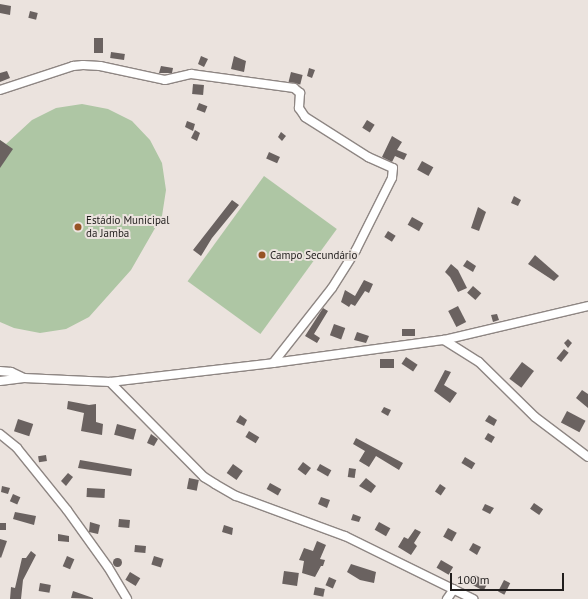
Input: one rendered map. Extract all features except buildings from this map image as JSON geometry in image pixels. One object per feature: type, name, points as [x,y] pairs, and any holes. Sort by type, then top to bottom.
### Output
[{"type":"street","points":[[0,90],[72,66],[83,65],[100,66],[165,80],[191,74],[294,88],[300,93],[299,111],[305,117],[368,157],[393,168],[392,178],[356,250],[332,288],[273,363]]},
{"type":"street","points":[[0,382],[24,378],[110,382],[273,363],[444,340],[588,306]]},
{"type":"street","points":[[444,340],[479,362],[535,417],[588,457]]},
{"type":"street","points":[[0,371],[11,372],[24,378]]},
{"type":"street","points":[[110,382],[204,477],[215,484],[236,496],[345,536],[473,599]]},
{"type":"street","points":[[0,434],[17,448],[67,510],[108,567],[127,599]]},
{"type":"street","points":[[447,599],[454,590]]},
{"type":"green space","name":"Estádio Municipal da Jamba","points":[[82,104],[108,109],[132,121],[150,140],[162,163],[166,190],[162,216],[131,270],[89,317],[66,329],[40,333],[14,328],[0,322],[0,140],[6,144],[32,120],[56,108]]},
{"type":"green space","name":"Campo Secundário","points":[[264,176],[337,229],[260,334],[188,281]]},
{"type":"place","name":"Estádio Municipal da Jamba","points":[[78,227]]},
{"type":"place","name":"Campo Secundário","points":[[262,255]]}]
